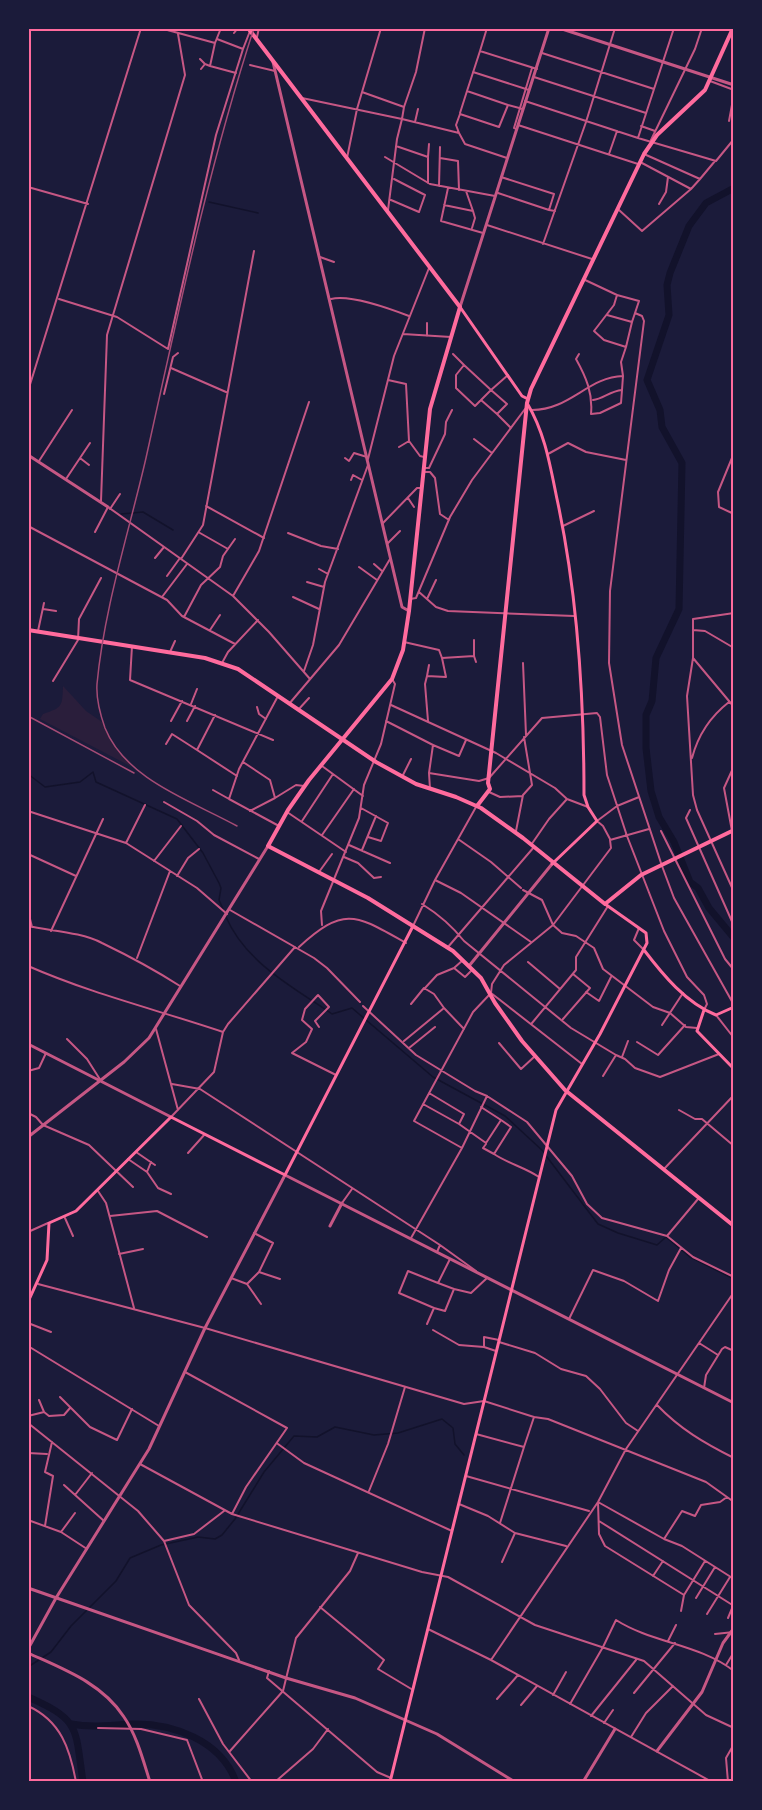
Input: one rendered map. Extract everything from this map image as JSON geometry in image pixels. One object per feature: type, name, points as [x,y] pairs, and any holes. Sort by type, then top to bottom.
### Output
[{"type":"main road","points":[[477,806],[489,792],[505,613],[528,401],[537,375],[639,163],[651,142],[695,101],[711,80],[731,40],[733,28]]},
{"type":"main road","points":[[249,30],[431,266],[522,396],[528,401],[543,433],[569,555],[576,616],[584,795],[597,821],[552,864]]},
{"type":"main road","points":[[460,307],[430,409],[409,611],[404,642],[392,679],[305,786],[268,846],[319,872],[448,947],[471,968],[491,993],[495,1003],[534,1057],[565,1090],[734,1226]]},
{"type":"main road","points":[[28,630],[170,652],[222,663],[239,670],[374,761],[402,777],[477,806],[515,832],[581,887],[639,928],[648,937],[644,950],[556,1110],[391,1780]]},
{"type":"main road","points":[[606,905],[641,875],[733,830]]},
{"type":"main road","points":[[28,1302],[38,1284],[48,1255],[49,1223],[65,1218],[98,1191],[171,1117],[285,1175],[414,927]]},
{"type":"main road","points":[[644,950],[683,993],[705,1010],[716,1015],[734,1006]]},
{"type":"main road","points":[[705,1010],[697,1028],[734,1068]]},
{"type":"street","points":[[28,391],[59,299],[141,28]]},
{"type":"street","points":[[160,28],[215,43]]},
{"type":"street","points":[[210,66],[221,28]]},
{"type":"street","points":[[234,33],[238,28]]},
{"type":"street","points":[[256,39],[259,28]]},
{"type":"street","points":[[347,158],[357,109],[381,28]]},
{"type":"street","points":[[388,210],[396,146],[425,28]]},
{"type":"street","points":[[487,28],[456,125],[465,144],[507,158]]},
{"type":"street","points":[[460,307],[527,89],[549,28]]},
{"type":"street","points":[[559,28],[734,88]]},
{"type":"street","points":[[543,244],[603,73],[615,28]]},
{"type":"street","points":[[638,138],[674,28]]},
{"type":"street","points":[[651,142],[686,70],[702,28]]},
{"type":"street","points":[[59,299],[112,315],[168,349],[216,135],[249,30]]},
{"type":"street","points":[[102,503],[107,335],[185,75],[178,34]]},
{"type":"street","points":[[217,39],[243,49]]},
{"type":"street","points":[[480,51],[535,68]]},
{"type":"street","points":[[542,52],[654,89]]},
{"type":"street","points":[[200,59],[210,66],[236,72]]},
{"type":"street","points":[[273,60],[390,559],[402,607],[409,611]]},
{"type":"street","points":[[201,69],[205,64]]},
{"type":"street","points":[[250,65],[275,71]]},
{"type":"street","points":[[521,109],[527,89],[534,77],[535,68]]},
{"type":"street","points":[[473,72],[527,89]]},
{"type":"street","points":[[534,77],[646,112]]},
{"type":"street","points":[[467,91],[521,109]]},
{"type":"street","points":[[362,92],[404,107]]},
{"type":"street","points":[[729,120],[734,94]]},
{"type":"street","points":[[301,98],[459,133]]},
{"type":"street","points":[[525,101],[716,161]]},
{"type":"street","points":[[460,114],[499,127],[508,105]]},
{"type":"street","points":[[415,122],[418,109]]},
{"type":"street","points":[[642,126],[655,131]]},
{"type":"street","points":[[517,127],[639,163],[691,189]]},
{"type":"street","points":[[609,154],[617,131]]},
{"type":"street","points":[[617,208],[642,231],[691,189],[734,139]]},
{"type":"street","points":[[428,183],[429,144]]},
{"type":"street","points":[[396,146],[428,157]]},
{"type":"street","points":[[439,186],[440,147]]},
{"type":"street","points":[[644,154],[699,179]]},
{"type":"street","points":[[385,156],[428,183],[459,190],[495,194],[555,211]]},
{"type":"street","points":[[440,159],[458,161],[459,190]]},
{"type":"street","points":[[501,177],[554,194],[549,210]]},
{"type":"street","points":[[659,204],[666,192],[668,177]]},
{"type":"street","points":[[391,200],[419,212],[425,195],[393,178]]},
{"type":"street","points":[[28,187],[88,204]]},
{"type":"street","points":[[448,188],[441,221],[483,233]]},
{"type":"street","points":[[466,191],[475,218],[472,229]]},
{"type":"street","points":[[444,205],[472,212]]},
{"type":"street","points":[[486,225],[592,259]]},
{"type":"street","points":[[167,576],[200,533],[254,251]]},
{"type":"street","points":[[319,257],[334,262]]},
{"type":"street","points":[[304,671],[324,586],[368,461],[402,334],[431,266]]},
{"type":"street","points":[[579,354],[576,359],[589,388],[592,400],[591,414],[600,413],[621,403],[623,376],[621,362],[639,301],[617,295],[583,279]]},
{"type":"street","points":[[734,294],[734,300]]},
{"type":"street","points":[[617,295],[607,315],[594,332],[604,340],[626,347]]},
{"type":"street","points":[[329,300],[339,297],[355,300],[409,316]]},
{"type":"street","points":[[635,313],[642,316],[644,321],[610,591],[609,663],[622,745],[674,898],[734,1006]]},
{"type":"street","points":[[607,315],[633,322]]},
{"type":"street","points":[[427,323],[427,336]]},
{"type":"street","points":[[402,334],[451,336]]},
{"type":"street","points":[[164,394],[173,357],[178,353]]},
{"type":"street","points":[[453,354],[507,404],[497,414]]},
{"type":"street","points":[[464,365],[456,375],[456,388],[475,406],[507,375]]},
{"type":"street","points":[[171,368],[226,392]]},
{"type":"street","points":[[528,401],[531,410],[554,407],[609,376],[623,376]]},
{"type":"street","points":[[388,380],[406,384],[409,441],[420,456],[424,457]]},
{"type":"street","points":[[592,400],[610,391],[622,390]]},
{"type":"street","points":[[481,400],[511,428]]},
{"type":"street","points":[[410,598],[416,598],[419,592],[449,520],[528,401]]},
{"type":"street","points":[[233,596],[242,585],[264,539],[309,402]]},
{"type":"street","points":[[39,461],[72,410]]},
{"type":"street","points":[[423,470],[429,468],[439,450],[452,410]]},
{"type":"street","points":[[474,439],[492,453]]},
{"type":"street","points":[[399,447],[409,441]]},
{"type":"street","points":[[66,479],[90,443]]},
{"type":"street","points":[[548,454],[568,443],[586,452],[626,460]]},
{"type":"street","points":[[345,458],[349,461],[354,453],[368,461]]},
{"type":"street","points":[[734,453],[718,492],[719,507],[734,514]]},
{"type":"street","points":[[28,455],[102,503],[233,596],[258,620],[310,679]]},
{"type":"street","points":[[80,458],[89,465]]},
{"type":"street","points":[[423,470],[430,472],[435,478],[440,514],[449,520]]},
{"type":"street","points":[[351,480],[353,475],[362,480]]},
{"type":"street","points":[[382,524],[417,488],[421,488]]},
{"type":"street","points":[[95,532],[120,494]]},
{"type":"street","points":[[408,498],[414,507]]},
{"type":"street","points":[[206,506],[264,539]]},
{"type":"street","points":[[563,526],[594,511]]},
{"type":"street","points":[[28,526],[162,597],[184,617],[235,644]]},
{"type":"street","points":[[387,544],[400,531]]},
{"type":"street","points":[[200,533],[228,549]]},
{"type":"street","points":[[288,533],[321,546],[338,549]]},
{"type":"street","points":[[184,617],[207,577],[220,567],[235,539]]},
{"type":"street","points":[[155,558],[164,547]]},
{"type":"street","points":[[289,704],[339,644],[390,559]]},
{"type":"street","points":[[162,597],[188,564]]},
{"type":"street","points":[[374,564],[382,571]]},
{"type":"street","points":[[359,567],[377,580]]},
{"type":"street","points":[[319,569],[328,574]]},
{"type":"street","points":[[53,681],[79,638],[79,619],[101,578]]},
{"type":"street","points":[[427,599],[436,580]]},
{"type":"street","points":[[307,582],[324,586]]},
{"type":"street","points":[[419,592],[436,607],[448,611],[576,616]]},
{"type":"street","points":[[293,597],[319,609]]},
{"type":"street","points":[[38,631],[44,603]]},
{"type":"street","points":[[43,609],[56,611]]},
{"type":"street","points":[[734,614],[693,619],[693,658],[687,696],[697,810],[734,892]]},
{"type":"street","points":[[210,630],[220,615]]},
{"type":"street","points":[[222,663],[235,644],[258,620]]},
{"type":"street","points":[[693,630],[705,631],[734,648]]},
{"type":"street","points":[[474,640],[476,662]]},
{"type":"street","points":[[170,652],[175,641]]},
{"type":"street","points":[[404,642],[439,650],[446,676],[427,676]]},
{"type":"street","points":[[132,646],[130,680],[273,740]]},
{"type":"street","points":[[442,658],[474,656]]},
{"type":"street","points":[[693,658],[734,707]]},
{"type":"street","points":[[515,832],[523,796],[532,785],[525,736],[523,663]]},
{"type":"street","points":[[428,722],[425,684],[429,664]]},
{"type":"street","points":[[322,925],[321,911],[349,845],[386,721],[395,684],[392,679]]},
{"type":"street","points":[[190,704],[197,689]]},
{"type":"street","points":[[229,799],[243,762],[278,696]]},
{"type":"street","points":[[298,710],[309,698]]},
{"type":"street","points":[[171,721],[182,701]]},
{"type":"street","points":[[691,762],[695,744],[705,727],[729,702]]},
{"type":"street","points":[[390,704],[505,758],[555,788],[567,799],[588,807]]},
{"type":"street","points":[[187,721],[195,706]]},
{"type":"street","points":[[257,707],[259,714],[266,719]]},
{"type":"street","points":[[429,773],[479,781],[489,778],[542,718],[597,713],[600,717],[607,775],[641,875],[687,977],[704,995],[707,1004],[705,1010]]},
{"type":"street","points":[[197,750],[215,715]]},
{"type":"street","points":[[386,721],[433,746],[459,756],[466,740]]},
{"type":"street","points":[[166,744],[172,734],[237,776]]},
{"type":"street","points":[[430,789],[429,773],[433,746]]},
{"type":"street","points":[[402,777],[411,759]]},
{"type":"street","points":[[243,762],[270,780],[275,798]]},
{"type":"street","points":[[322,766],[363,796]]},
{"type":"street","points":[[733,830],[724,788],[734,766]]},
{"type":"street","points":[[302,822],[333,774]]},
{"type":"street","points":[[249,811],[296,785],[305,786]]},
{"type":"street","points":[[322,836],[354,789]]},
{"type":"street","points":[[213,790],[280,826]]},
{"type":"street","points":[[489,792],[500,798],[523,796]]},
{"type":"street","points":[[462,1148],[414,1121],[473,1012],[491,993],[492,984],[510,958],[553,925],[611,848],[603,825],[597,821],[617,806],[639,797]]},
{"type":"street","points":[[448,947],[508,877],[549,819],[567,799]]},
{"type":"street","points":[[164,802],[197,821],[214,835],[260,860]]},
{"type":"street","points":[[126,843],[145,805]]},
{"type":"street","points":[[414,927],[422,904],[477,806]]},
{"type":"street","points":[[361,808],[388,823],[381,841],[368,837]]},
{"type":"street","points":[[690,810],[687,818],[689,825],[734,926]]},
{"type":"street","points":[[28,811],[126,843],[212,899],[227,914]]},
{"type":"street","points":[[287,812],[346,852]]},
{"type":"street","points":[[362,850],[375,816]]},
{"type":"street","points":[[51,931],[103,819]]},
{"type":"street","points":[[154,861],[181,826]]},
{"type":"street","points":[[610,840],[649,829]]},
{"type":"street","points":[[661,831],[725,958],[734,970]]},
{"type":"street","points":[[458,840],[491,862],[528,894],[542,900],[553,925],[562,933],[586,942],[597,951],[601,966],[612,976],[653,1006],[670,1013],[684,1025],[697,1028]]},
{"type":"street","points":[[349,845],[390,863]]},
{"type":"street","points":[[28,1137],[138,1050],[156,1029],[268,846]]},
{"type":"street","points":[[177,876],[188,858],[199,849]]},
{"type":"street","points":[[28,854],[75,876]]},
{"type":"street","points":[[319,872],[332,854]]},
{"type":"street","points":[[344,857],[358,863],[374,878],[381,878]]},
{"type":"street","points":[[454,968],[465,977],[504,922],[552,864]]},
{"type":"street","points":[[137,959],[170,871]]},
{"type":"street","points":[[435,880],[461,893],[531,942]]},
{"type":"street","points":[[422,904],[459,932],[464,941],[562,1020],[616,1056],[622,1057],[635,1068],[660,1077],[719,1054]]},
{"type":"street","points":[[532,1023],[576,970],[576,957],[606,905]]},
{"type":"street","points":[[230,910],[297,947],[327,968],[360,1002]]},
{"type":"street","points":[[28,911],[30,926],[101,942],[113,950],[137,959],[182,988]]},
{"type":"street","points":[[28,1044],[171,1117],[200,1089],[218,1063],[223,1032],[297,947],[322,925],[362,918],[406,943]]},
{"type":"street","points":[[639,928],[634,940],[644,950]]},
{"type":"street","points":[[411,1004],[437,975],[454,968],[462,960]]},
{"type":"street","points":[[528,962],[560,989]]},
{"type":"street","points":[[28,966],[123,1002],[166,1013],[223,1032]]},
{"type":"street","points":[[562,1020],[590,988],[573,974]]},
{"type":"street","points":[[586,992],[599,1001],[612,976]]},
{"type":"street","points":[[424,988],[434,994],[464,1029]]},
{"type":"street","points":[[491,993],[582,1064]]},
{"type":"street","points":[[662,1025],[683,993]]},
{"type":"street","points":[[319,1027],[315,1021],[329,1007],[318,995],[305,1009],[302,1020],[312,1029],[306,1042],[292,1053],[336,1075]]},
{"type":"street","points":[[363,1006],[409,1048],[526,1122],[580,1187],[588,1204],[602,1218],[668,1236],[693,1257],[734,1277]]},
{"type":"street","points":[[403,1042],[444,1008]]},
{"type":"street","points":[[716,1015],[734,1038]]},
{"type":"street","points":[[638,1042],[658,1055],[684,1025]]},
{"type":"street","points":[[409,1048],[435,1026]]},
{"type":"street","points":[[156,1029],[178,1110]]},
{"type":"street","points":[[67,1039],[87,1059],[101,1081]]},
{"type":"street","points":[[622,1057],[628,1041]]},
{"type":"street","points":[[499,1043],[521,1069],[534,1057]]},
{"type":"street","points":[[28,1071],[39,1068],[46,1053]]},
{"type":"street","points":[[603,1076],[616,1056]]},
{"type":"street","points":[[172,1084],[200,1089],[296,1154],[416,1229],[477,1273]]},
{"type":"street","points":[[429,1093],[464,1114],[459,1124]]},
{"type":"street","points":[[664,1169],[734,1095]]},
{"type":"street","points":[[411,1238],[462,1148],[487,1096]]},
{"type":"street","points":[[423,1104],[459,1124],[486,1143]]},
{"type":"street","points":[[481,1107],[512,1127],[494,1154]]},
{"type":"street","points":[[678,1110],[707,1123],[734,1146]]},
{"type":"street","points":[[28,1113],[44,1125],[89,1145],[133,1187]]},
{"type":"street","points":[[501,1120],[483,1148],[512,1166],[526,1169],[539,1177]]},
{"type":"street","points":[[188,1153],[205,1134]]},
{"type":"street","points":[[136,1152],[153,1164],[147,1172]]},
{"type":"street","points":[[128,1159],[147,1172],[158,1188],[171,1194]]},
{"type":"street","points":[[150,1782],[125,1718],[87,1681],[28,1651],[30,1641],[140,1464],[160,1426],[204,1328],[285,1175],[734,1403]]},
{"type":"street","points":[[330,1226],[352,1188]]},
{"type":"street","points":[[98,1191],[106,1203],[134,1308]]},
{"type":"street","points":[[668,1236],[699,1198]]},
{"type":"street","points":[[110,1216],[157,1211],[207,1237]]},
{"type":"street","points":[[65,1218],[74,1236]]},
{"type":"street","points":[[28,1232],[49,1223]]},
{"type":"street","points":[[247,1284],[259,1272],[273,1243],[254,1233]]},
{"type":"street","points":[[437,1252],[440,1245]]},
{"type":"street","points":[[569,1320],[593,1270],[624,1281],[658,1301],[669,1270],[681,1248]]},
{"type":"street","points":[[119,1254],[143,1249]]},
{"type":"street","points":[[438,1283],[450,1258]]},
{"type":"street","points":[[454,1289],[445,1311],[399,1293],[408,1271],[454,1289],[471,1293],[488,1278]]},
{"type":"street","points":[[259,1272],[280,1279]]},
{"type":"street","points":[[231,1278],[247,1284],[261,1304]]},
{"type":"street","points":[[38,1284],[134,1308],[464,1404],[484,1401],[568,1425],[706,1482],[734,1502]]},
{"type":"street","points":[[490,1660],[589,1511],[598,1502],[626,1449],[734,1292]]},
{"type":"street","points":[[427,1324],[434,1308]]},
{"type":"street","points":[[28,1323],[51,1332]]},
{"type":"street","points":[[433,1330],[459,1345],[484,1347],[496,1351]]},
{"type":"street","points":[[484,1347],[484,1337],[535,1353],[561,1369],[586,1377],[600,1389],[626,1423],[639,1431]]},
{"type":"street","points":[[699,1343],[718,1355]]},
{"type":"street","points":[[28,1346],[160,1426]]},
{"type":"street","points":[[704,1388],[706,1375],[718,1355],[725,1347],[734,1351]]},
{"type":"street","points":[[184,1372],[287,1428],[246,1487],[232,1514]]},
{"type":"street","points":[[369,1491],[388,1444],[405,1387]]},
{"type":"street","points":[[60,1397],[90,1427],[117,1440],[132,1409]]},
{"type":"street","points":[[39,1400],[44,1412],[49,1416],[64,1415],[70,1408]]},
{"type":"street","points":[[657,1405],[675,1424],[695,1438],[734,1458]]},
{"type":"street","points":[[28,1416],[44,1412]]},
{"type":"street","points":[[500,1523],[534,1417]]},
{"type":"street","points":[[28,1423],[138,1511],[164,1541],[185,1600],[236,1653],[239,1661]]},
{"type":"street","points":[[476,1434],[524,1447]]},
{"type":"street","points":[[45,1526],[53,1476],[45,1472],[52,1442]]},
{"type":"street","points":[[278,1444],[304,1463],[369,1491],[408,1513],[452,1531]]},
{"type":"street","points":[[28,1453],[48,1454]]},
{"type":"street","points":[[140,1464],[232,1514],[422,1572],[441,1575],[518,1618],[637,1659],[653,1669],[706,1715],[734,1728]]},
{"type":"street","points":[[75,1494],[92,1473]]},
{"type":"street","points":[[466,1476],[589,1511]]},
{"type":"street","points":[[64,1485],[104,1521]]},
{"type":"street","points":[[664,1539],[682,1511],[695,1516],[701,1505],[720,1502],[727,1497]]},
{"type":"street","points":[[598,1502],[599,1534],[605,1546],[684,1595]]},
{"type":"street","points":[[598,1502],[732,1578],[707,1614]]},
{"type":"street","points":[[459,1504],[500,1523],[515,1533],[566,1546]]},
{"type":"street","points":[[164,1541],[194,1534],[225,1510]]},
{"type":"street","points":[[61,1532],[75,1513]]},
{"type":"street","points":[[28,1520],[61,1532],[87,1549]]},
{"type":"street","points":[[599,1521],[733,1606],[728,1618]]},
{"type":"street","points":[[502,1562],[515,1533]]},
{"type":"street","points":[[230,1751],[283,1691],[296,1638],[350,1571],[358,1553]]},
{"type":"street","points":[[653,1576],[663,1561]]},
{"type":"street","points":[[681,1611],[684,1595],[705,1561]]},
{"type":"street","points":[[696,1598],[715,1567]]},
{"type":"street","points":[[28,1588],[286,1677],[355,1698],[437,1734],[515,1782]]},
{"type":"street","points":[[320,1607],[384,1660],[378,1669],[413,1690]]},
{"type":"street","points":[[570,1704],[616,1620],[629,1628],[675,1643],[716,1660],[734,1671]]},
{"type":"street","points":[[668,1641],[676,1625]]},
{"type":"street","points":[[428,1629],[518,1675],[712,1782]]},
{"type":"street","points":[[715,1634],[732,1631]]},
{"type":"street","points":[[657,1751],[702,1692],[732,1631]]},
{"type":"street","points":[[634,1693],[675,1643]]},
{"type":"street","points":[[726,1665],[734,1652]]},
{"type":"street","points":[[591,1716],[637,1659]]},
{"type":"street","points":[[269,1671],[267,1678],[376,1772],[391,1780]]},
{"type":"street","points":[[553,1695],[566,1672]]},
{"type":"street","points":[[497,1699],[518,1675]]},
{"type":"street","points":[[521,1705],[537,1686]]},
{"type":"street","points":[[631,1737],[646,1713],[673,1686]]},
{"type":"street","points":[[199,1698],[223,1744],[252,1782]]},
{"type":"street","points":[[28,1706],[42,1713],[60,1732],[70,1752],[76,1782]]},
{"type":"street","points":[[604,1723],[613,1710]]},
{"type":"street","points":[[98,1728],[154,1731],[187,1740],[203,1782]]},
{"type":"street","points":[[275,1782],[313,1749],[328,1729]]},
{"type":"street","points":[[583,1782],[615,1729]]},
{"type":"street","points":[[728,1782],[726,1758],[734,1744]]},
{"type":"shaded area","points":[[63,686],[86,711],[102,722],[113,743],[132,767],[40,719],[43,714],[58,708]]},
{"type":"waterway","points":[[734,188],[706,203],[689,226],[670,273],[667,285],[669,315],[647,380],[660,410],[662,427],[682,463],[679,609],[656,658],[652,701],[646,715],[646,748],[651,791],[659,817],[674,842],[690,882],[698,888],[709,908],[734,938]]},
{"type":"waterway","points":[[209,202],[258,213]]},
{"type":"waterway","points":[[121,514],[143,512],[173,530]]},
{"type":"waterway","points":[[28,774],[45,787],[80,782],[93,772],[96,782],[177,819],[203,853],[219,883],[221,888],[219,900],[223,909]]},
{"type":"waterway","points":[[226,917],[246,948],[272,973],[332,1014],[352,1008],[433,1077],[505,1116],[544,1152]]},
{"type":"waterway","points":[[547,1157],[598,1224],[657,1245],[666,1237],[690,1257],[734,1279]]},
{"type":"waterway","points":[[28,1667],[51,1652],[71,1626],[116,1581],[130,1558],[161,1545],[198,1537],[215,1539],[222,1535],[235,1519],[264,1472],[294,1436],[317,1437],[335,1427],[374,1435],[398,1433],[442,1419],[453,1428],[455,1444],[464,1455]]},
{"type":"waterway","points":[[28,1697],[58,1712],[67,1720],[76,1737],[83,1782]]},
{"type":"waterway","points":[[71,1724],[94,1726],[147,1724],[179,1731],[207,1745],[219,1755],[229,1767],[236,1782]]},
{"type":"railway","points":[[237,826],[162,787],[128,762],[115,746],[105,728],[97,690],[100,656],[111,599],[195,242],[222,134],[254,28]]},
{"type":"railway","points":[[28,716],[134,773]]}]
